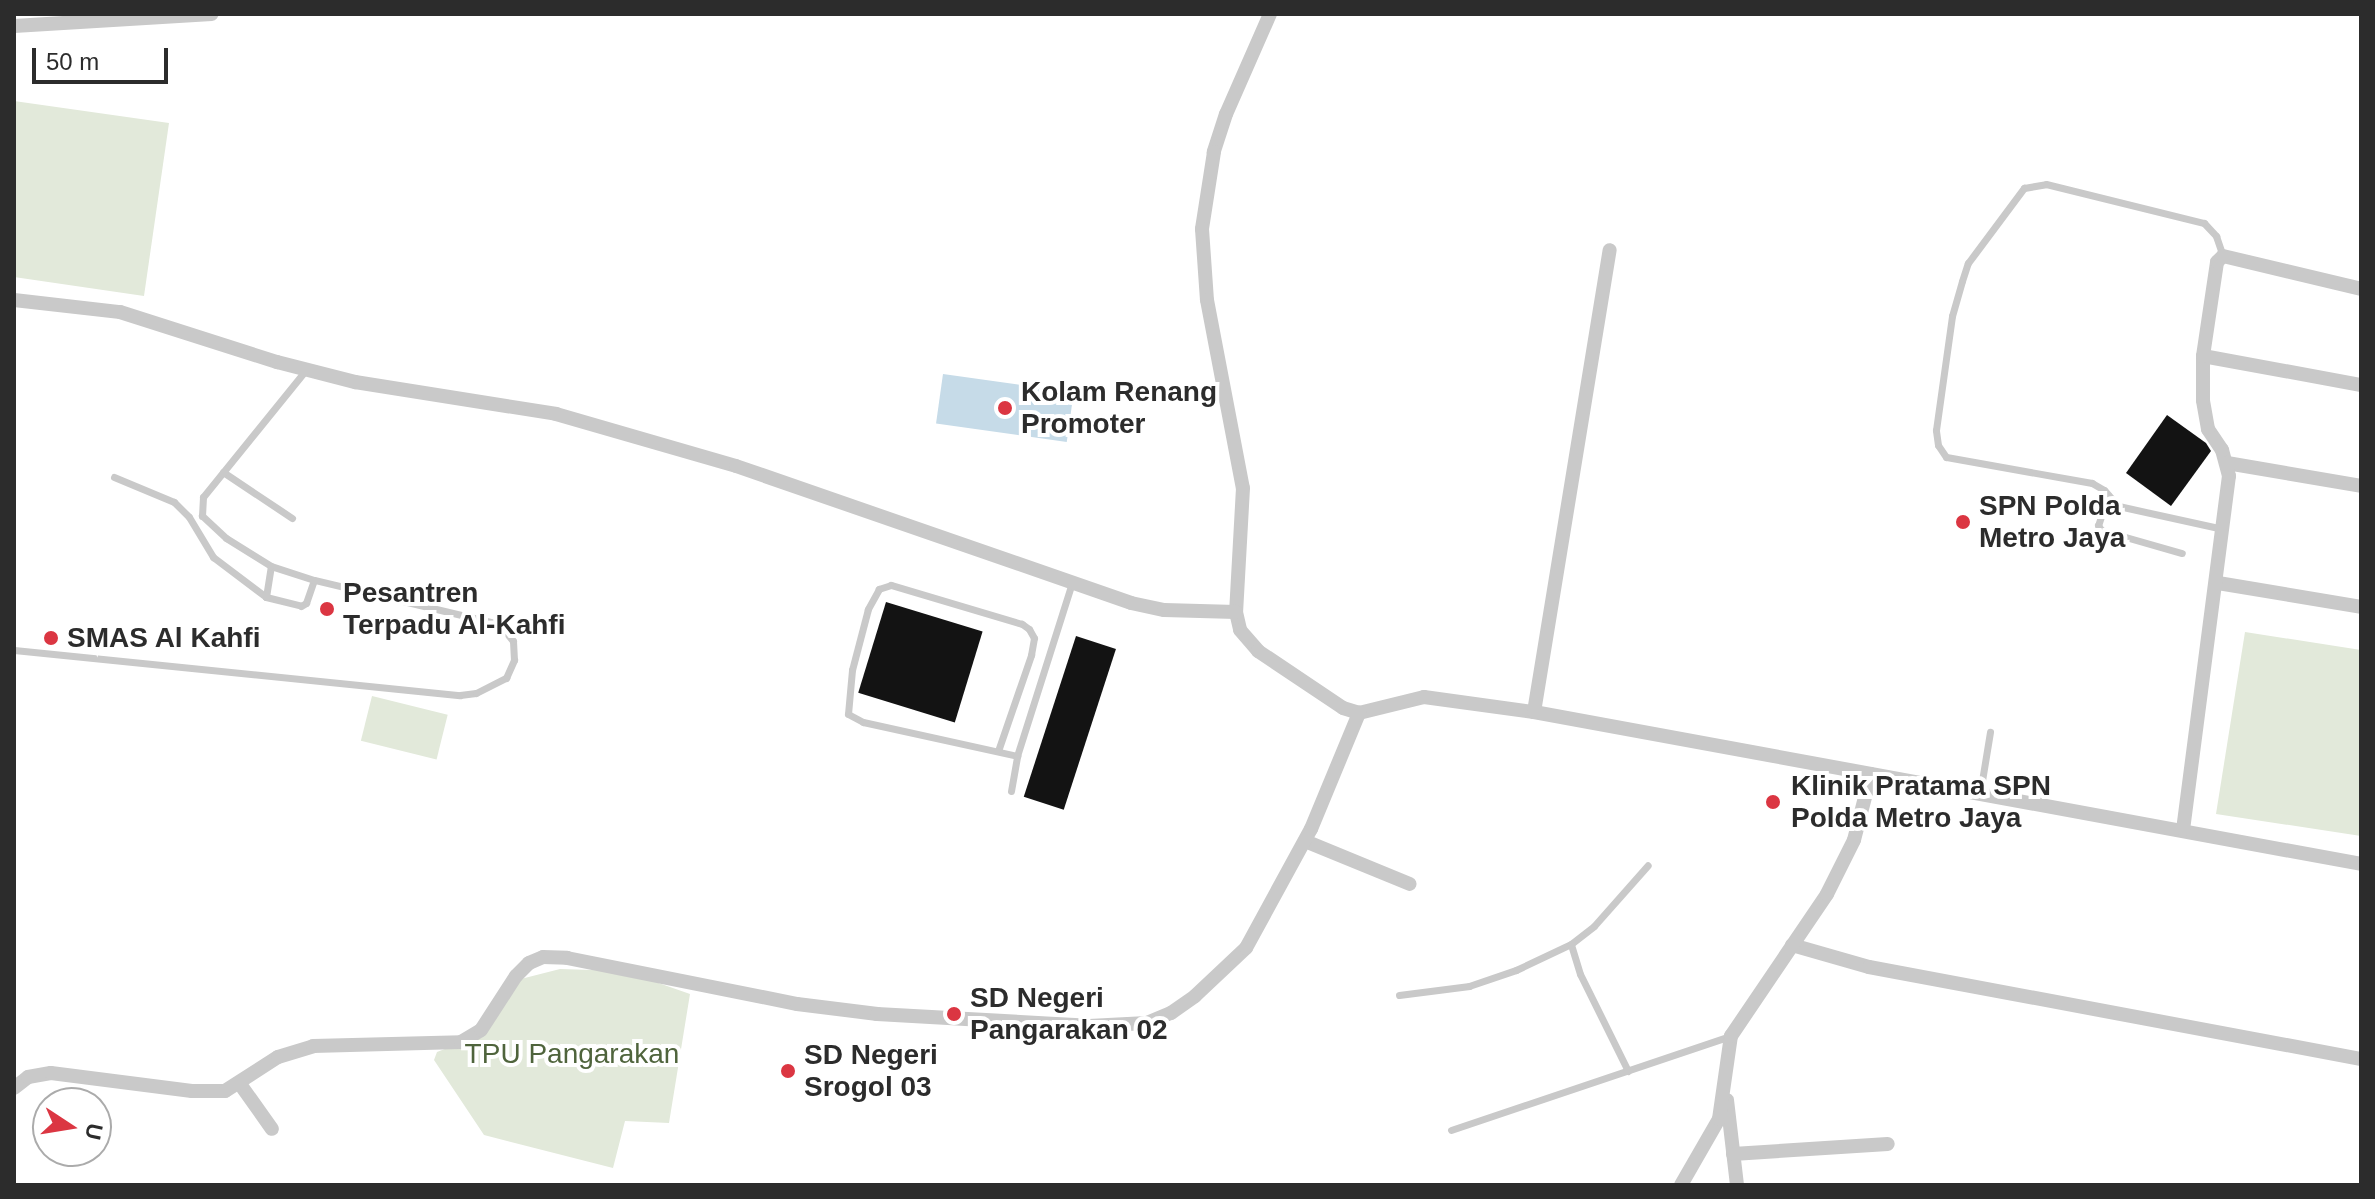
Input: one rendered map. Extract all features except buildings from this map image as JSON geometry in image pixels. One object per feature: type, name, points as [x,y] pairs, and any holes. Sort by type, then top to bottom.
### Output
[{"type":"street","points":[[14,26],[209,14]]},
{"type":"street","points":[[1270,14],[1226,114],[1205,192],[1202,229],[1207,300],[1243,488],[1236,612],[1240,630],[1258,651],[1343,708],[1359,713],[1424,697],[1534,712],[2361,864]]},
{"type":"street","points":[[1534,712],[1610,250]]},
{"type":"street","points":[[2183,830],[2218,583],[2229,476],[2227,463],[2208,429],[2203,400],[2203,356],[2214,271],[2223,256],[2361,289]]},
{"type":"street","points":[[14,300],[120,312],[306,370],[393,389],[535,410],[581,421],[736,466],[1149,608],[1236,612]]},
{"type":"street","points":[[2203,356],[2361,385]]},
{"type":"street","points":[[2227,463],[2361,486]]},
{"type":"street","points":[[2218,583],[2361,607]]},
{"type":"street","points":[[14,1088],[28,1077],[51,1073],[211,1092],[225,1091],[278,1057],[313,1046],[446,1043],[472,1038],[481,1030],[516,976],[543,957],[567,958],[797,1004],[877,1014],[1089,1026],[1147,1023],[1195,996],[1246,948],[1305,841],[1359,713]]},
{"type":"street","points":[[1737,1185],[1726,1088],[1725,1059],[1731,1036],[1841,867],[1864,808],[1871,774]]},
{"type":"street","points":[[1305,841],[1410,884]]},
{"type":"street","points":[[1792,945],[1869,967],[2361,1059]]},
{"type":"street","points":[[240,1084],[272,1129]]},
{"type":"street","points":[[1681,1185],[1719,1119],[1726,1088]]},
{"type":"street","points":[[1733,1154],[1888,1144]]},
{"type":"lane","points":[[2223,256],[2216,236],[2204,223],[2034,184],[2024,188],[1968,263],[1952,316],[1936,430],[1938,445],[1946,457],[2092,483],[2118,506],[2225,529]]},
{"type":"lane","points":[[14,650],[460,695],[476,693],[506,678],[514,660],[513,641],[499,624],[314,580],[271,566],[226,538],[202,516],[203,497],[306,370]]},
{"type":"lane","points":[[223,472],[292,518]]},
{"type":"lane","points":[[114,477],[174,502],[189,517],[213,557],[266,597],[301,606],[306,603],[314,580]]},
{"type":"lane","points":[[2108,495],[2098,525],[2101,530],[2182,553]]},
{"type":"lane","points":[[266,597],[271,566]]},
{"type":"lane","points":[[1011,791],[1017,756],[1073,581]]},
{"type":"lane","points":[[998,751],[1031,655],[1034,638],[1029,629],[1022,624],[891,585],[879,589],[868,609],[852,670],[848,714],[863,722],[1017,756]]},
{"type":"lane","points":[[1980,793],[1990,732]]},
{"type":"lane","points":[[1399,995],[1469,986],[1516,970],[1571,944],[1594,926],[1648,865]]},
{"type":"lane","points":[[1571,944],[1580,974],[1628,1071]]},
{"type":"lane","points":[[1451,1130],[1731,1036]]},
{"type":"green space","points":[[14,101],[169,123],[144,296],[14,277]]},
{"type":"green space","points":[[2245,632],[2361,650],[2361,836],[2216,814]]},
{"type":"green space","points":[[372,696],[448,715],[437,760],[361,741]]},
{"type":"green space","name":"TPU Pangarakan","points":[[560,969],[624,971],[690,994],[669,1123],[625,1121],[613,1168],[484,1135],[434,1060],[437,1052],[468,1040],[513,981]]},
{"type":"water","name":"Kolam Renang Promoter","points":[[943,374],[1074,392],[1067,442],[936,424]]},
{"type":"place","name":"Kolam Renang Promoter","points":[[1005,408]]},
{"type":"place","name":"SPN Polda Metro Jaya","points":[[1963,522]]},
{"type":"place","name":"Pesantren Terpadu Al-Kahfi","points":[[327,609]]},
{"type":"place","name":"SMAS Al Kahfi","points":[[51,638]]},
{"type":"place","name":"Klinik Pratama SPN Polda Metro Jaya","points":[[1773,802]]},
{"type":"place","name":"SD Negeri Pangarakan 02","points":[[954,1014]]},
{"type":"place","name":"SD Negeri Srogol 03","points":[[788,1071]]}]
